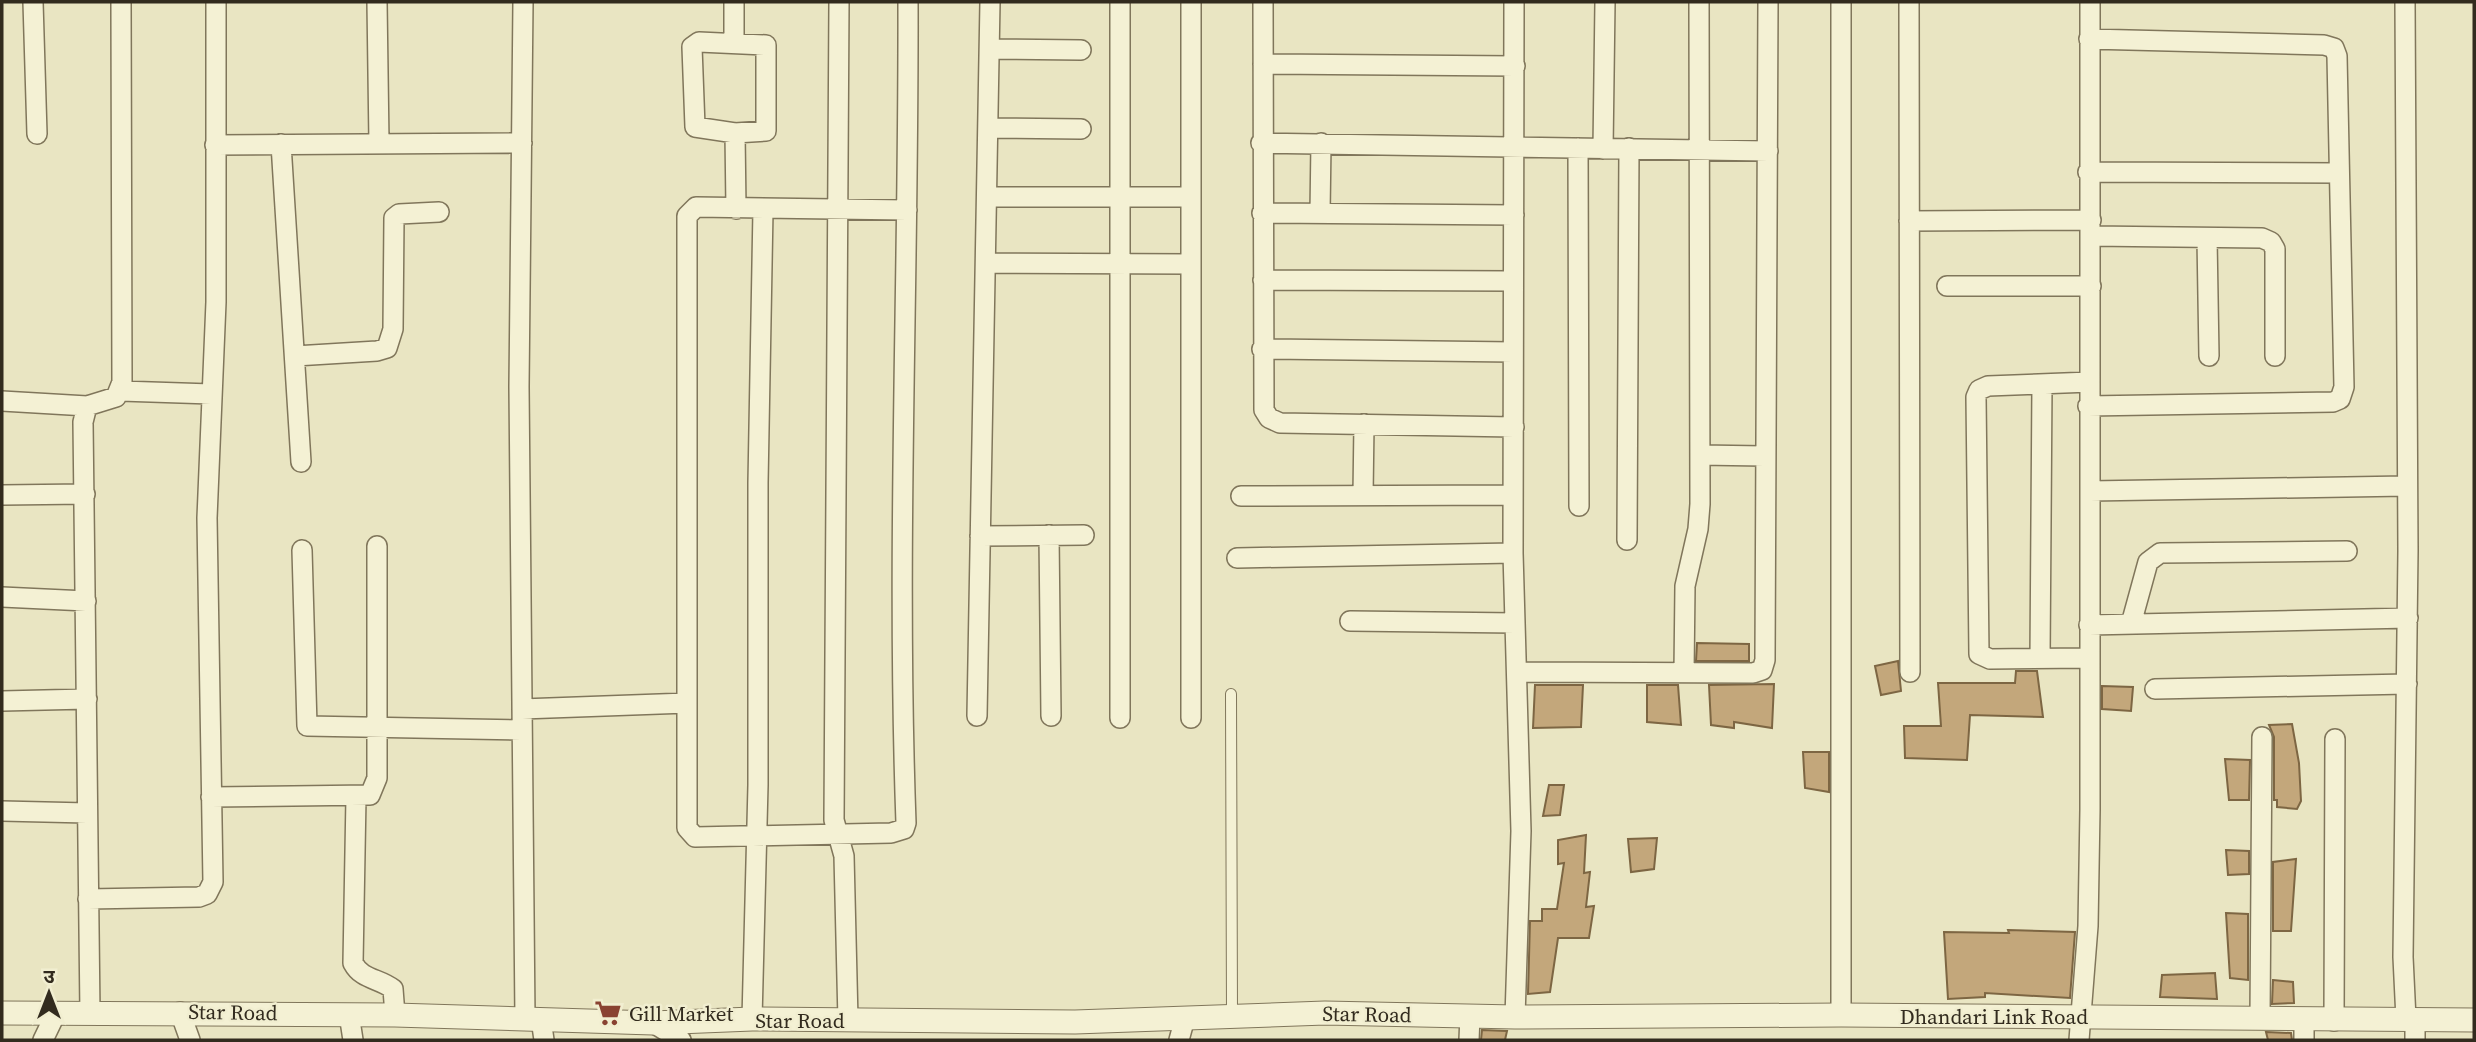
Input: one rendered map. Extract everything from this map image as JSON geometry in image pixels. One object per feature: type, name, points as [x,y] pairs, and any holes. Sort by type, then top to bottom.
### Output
[{"type":"street","points":[[33,2],[37,134]]},
{"type":"street","points":[[2,401],[87,406],[116,397],[121,391],[121,2]]},
{"type":"street","points":[[88,899],[199,897],[207,894],[213,882],[207,531],[216,315],[216,2]]},
{"type":"street","points":[[377,2],[379,143]]},
{"type":"street","points":[[523,2],[519,387],[521,730],[537,1026]]},
{"type":"street","points":[[734,2],[734,42]]},
{"type":"street","points":[[839,2],[840,209],[834,552],[834,820],[844,856],[848,1020]]},
{"type":"street","points":[[907,210],[696,207],[687,216],[689,834],[702,838],[840,836],[898,832],[906,823],[901,579],[907,210],[908,2]]},
{"type":"street","points":[[976,716],[987,263],[990,2]]},
{"type":"street","points":[[1120,2],[1120,719]]},
{"type":"street","points":[[1191,2],[1191,718]]},
{"type":"street","points":[[1263,2],[1261,143],[1264,410],[1269,418],[1280,423],[1514,427]]},
{"type":"street","points":[[1514,2],[1513,553],[1521,831],[1515,1017]]},
{"type":"street","points":[[1604,149],[1605,2]]},
{"type":"street","points":[[1684,672],[1685,586],[1698,529],[1700,455],[1699,2]]},
{"type":"street","points":[[1517,672],[1753,673],[1762,670],[1765,660],[1768,2]]},
{"type":"street","points":[[1841,2],[1841,1016]]},
{"type":"street","points":[[1909,2],[1910,672]]},
{"type":"street","points":[[2080,1040],[2088,926],[2090,2]]},
{"type":"street","points":[[2405,2],[2409,238],[2406,486],[2408,618],[2403,957],[2412,1026]]},
{"type":"street","points":[[2088,406],[2333,402],[2340,399],[2344,387],[2337,56],[2333,48],[2324,45],[2089,39]]},
{"type":"street","points":[[699,42],[734,42],[761,43],[768,50],[766,131],[735,133],[695,127],[693,45],[699,42]]},
{"type":"street","points":[[990,49],[1081,50]]},
{"type":"street","points":[[1263,64],[1515,66]]},
{"type":"street","points":[[989,128],[1081,130]]},
{"type":"street","points":[[735,133],[736,209]]},
{"type":"street","points":[[215,145],[522,143]]},
{"type":"street","points":[[1261,143],[1768,151]]},
{"type":"street","points":[[1320,214],[1321,143]]},
{"type":"street","points":[[281,144],[301,462]]},
{"type":"street","points":[[1578,148],[1579,506]]},
{"type":"street","points":[[1627,540],[1629,148]]},
{"type":"street","points":[[2088,172],[2338,173]]},
{"type":"street","points":[[988,197],[1190,197]]},
{"type":"street","points":[[752,1019],[763,210]]},
{"type":"street","points":[[295,356],[377,351],[387,348],[393,329],[394,218],[399,214],[439,212]]},
{"type":"street","points":[[1262,213],[1514,215]]},
{"type":"street","points":[[1909,221],[2091,228],[2207,238],[2262,238],[2272,242],[2275,249],[2275,356]]},
{"type":"street","points":[[2207,238],[2209,356]]},
{"type":"street","points":[[987,263],[1190,264]]},
{"type":"street","points":[[1263,280],[1513,281]]},
{"type":"street","points":[[1947,286],[2091,286]]},
{"type":"street","points":[[1262,349],[1513,352]]},
{"type":"street","points":[[2089,659],[1990,659],[1979,654],[1976,397],[1983,387],[2090,382]]},
{"type":"street","points":[[2040,659],[2042,384]]},
{"type":"street","points":[[121,391],[211,394]]},
{"type":"street","points":[[87,406],[83,422],[90,1013]]},
{"type":"street","points":[[1363,495],[1364,424]]},
{"type":"street","points":[[1700,455],[1764,456]]},
{"type":"street","points":[[2090,491],[2406,486]]},
{"type":"street","points":[[2,495],[85,494]]},
{"type":"street","points":[[1241,496],[1513,495]]},
{"type":"street","points":[[1049,535],[1051,716]]},
{"type":"street","points":[[980,536],[1084,535]]},
{"type":"street","points":[[211,797],[356,797],[370,795],[375,789],[377,546]]},
{"type":"street","points":[[302,550],[307,726],[377,730],[521,730]]},
{"type":"street","points":[[2131,624],[2148,562],[2160,553],[2347,551]]},
{"type":"street","points":[[1237,558],[1513,553]]},
{"type":"street","points":[[2,597],[86,601]]},
{"type":"street","points":[[2089,625],[2408,618]]},
{"type":"street","points":[[1350,621],[1515,622]]},
{"type":"street","points":[[2155,689],[2407,684]]},
{"type":"street","points":[[2,701],[87,699]]},
{"type":"street","points":[[522,709],[687,703]]},
{"type":"street","points":[[2260,1019],[2262,737]]},
{"type":"street","points":[[2334,1021],[2335,739]]},
{"type":"street","points":[[356,797],[353,963],[358,972],[393,989],[395,1014]]},
{"type":"street","points":[[2,811],[88,813]]},
{"type":"street","points":[[180,1012],[190,1040]]},
{"type":"street","name":"Star Road","points":[[2,1013],[395,1014],[537,1026],[752,1019],[1075,1022],[1232,1014],[1515,1017]]},
{"type":"street","points":[[43,1040],[56,1013]]},
{"type":"street","points":[[349,1014],[353,1040]]},
{"type":"street","points":[[1469,1040],[1470,1016]]},
{"type":"street","name":"Dhandari Link Road","points":[[1515,1017],[2080,1016],[2260,1019],[2304,1030],[2334,1021],[2412,1026],[2474,1020]]},
{"type":"street","points":[[1179,1040],[1185,1018]]},
{"type":"street","points":[[653,1023],[681,1040]]},
{"type":"lane","points":[[1231,694],[1232,1014]]},
{"type":"building","points":[[1697,643],[1749,644],[1749,661],[1696,661]]},
{"type":"building","points":[[1898,661],[1901,691],[1881,695],[1875,666]]},
{"type":"building","points":[[2016,671],[2037,671],[2043,717],[1970,715],[1967,760],[1905,758],[1904,726],[1941,726],[1938,683],[2015,683]]},
{"type":"building","points":[[1774,684],[1772,728],[1734,722],[1734,728],[1711,725],[1709,685]]},
{"type":"building","points":[[1535,685],[1583,685],[1581,727],[1533,728]]},
{"type":"building","points":[[1647,685],[1678,685],[1681,725],[1647,722]]},
{"type":"building","points":[[2102,686],[2133,687],[2131,711],[2102,709]]},
{"type":"building","points":[[2292,724],[2299,763],[2301,801],[2297,809],[2277,807],[2277,800],[2274,800],[2274,737],[2269,725]]},
{"type":"building","points":[[1803,752],[1829,752],[1829,792],[1805,788]]},
{"type":"building","points":[[2225,759],[2250,760],[2249,800],[2229,800]]},
{"type":"building","points":[[1549,785],[1564,785],[1560,815],[1543,816]]},
{"type":"building","points":[[1586,835],[1584,873],[1590,872],[1586,907],[1594,906],[1589,938],[1558,938],[1550,992],[1528,994],[1530,921],[1542,921],[1542,909],[1557,909],[1564,863],[1558,864],[1558,840]]},
{"type":"building","points":[[1657,838],[1654,869],[1631,872],[1628,839]]},
{"type":"building","points":[[2226,850],[2249,851],[2249,874],[2228,875]]},
{"type":"building","points":[[2296,859],[2291,931],[2273,931],[2273,862]]},
{"type":"building","points":[[2226,913],[2248,914],[2248,980],[2230,978]]},
{"type":"building","points":[[2008,930],[2075,932],[2070,998],[1985,993],[1985,997],[1948,999],[1944,932],[2009,933]]},
{"type":"building","points":[[2215,973],[2217,999],[2160,997],[2162,975]]},
{"type":"building","points":[[2273,980],[2293,982],[2294,1003],[2272,1004]]},
{"type":"building","points":[[1482,1030],[1507,1031],[1505,1040],[1481,1040]]},
{"type":"building","points":[[2266,1032],[2291,1033],[2292,1040],[2268,1040]]},
{"type":"place","name":"Gill Market","points":[[608,1013]]}]
